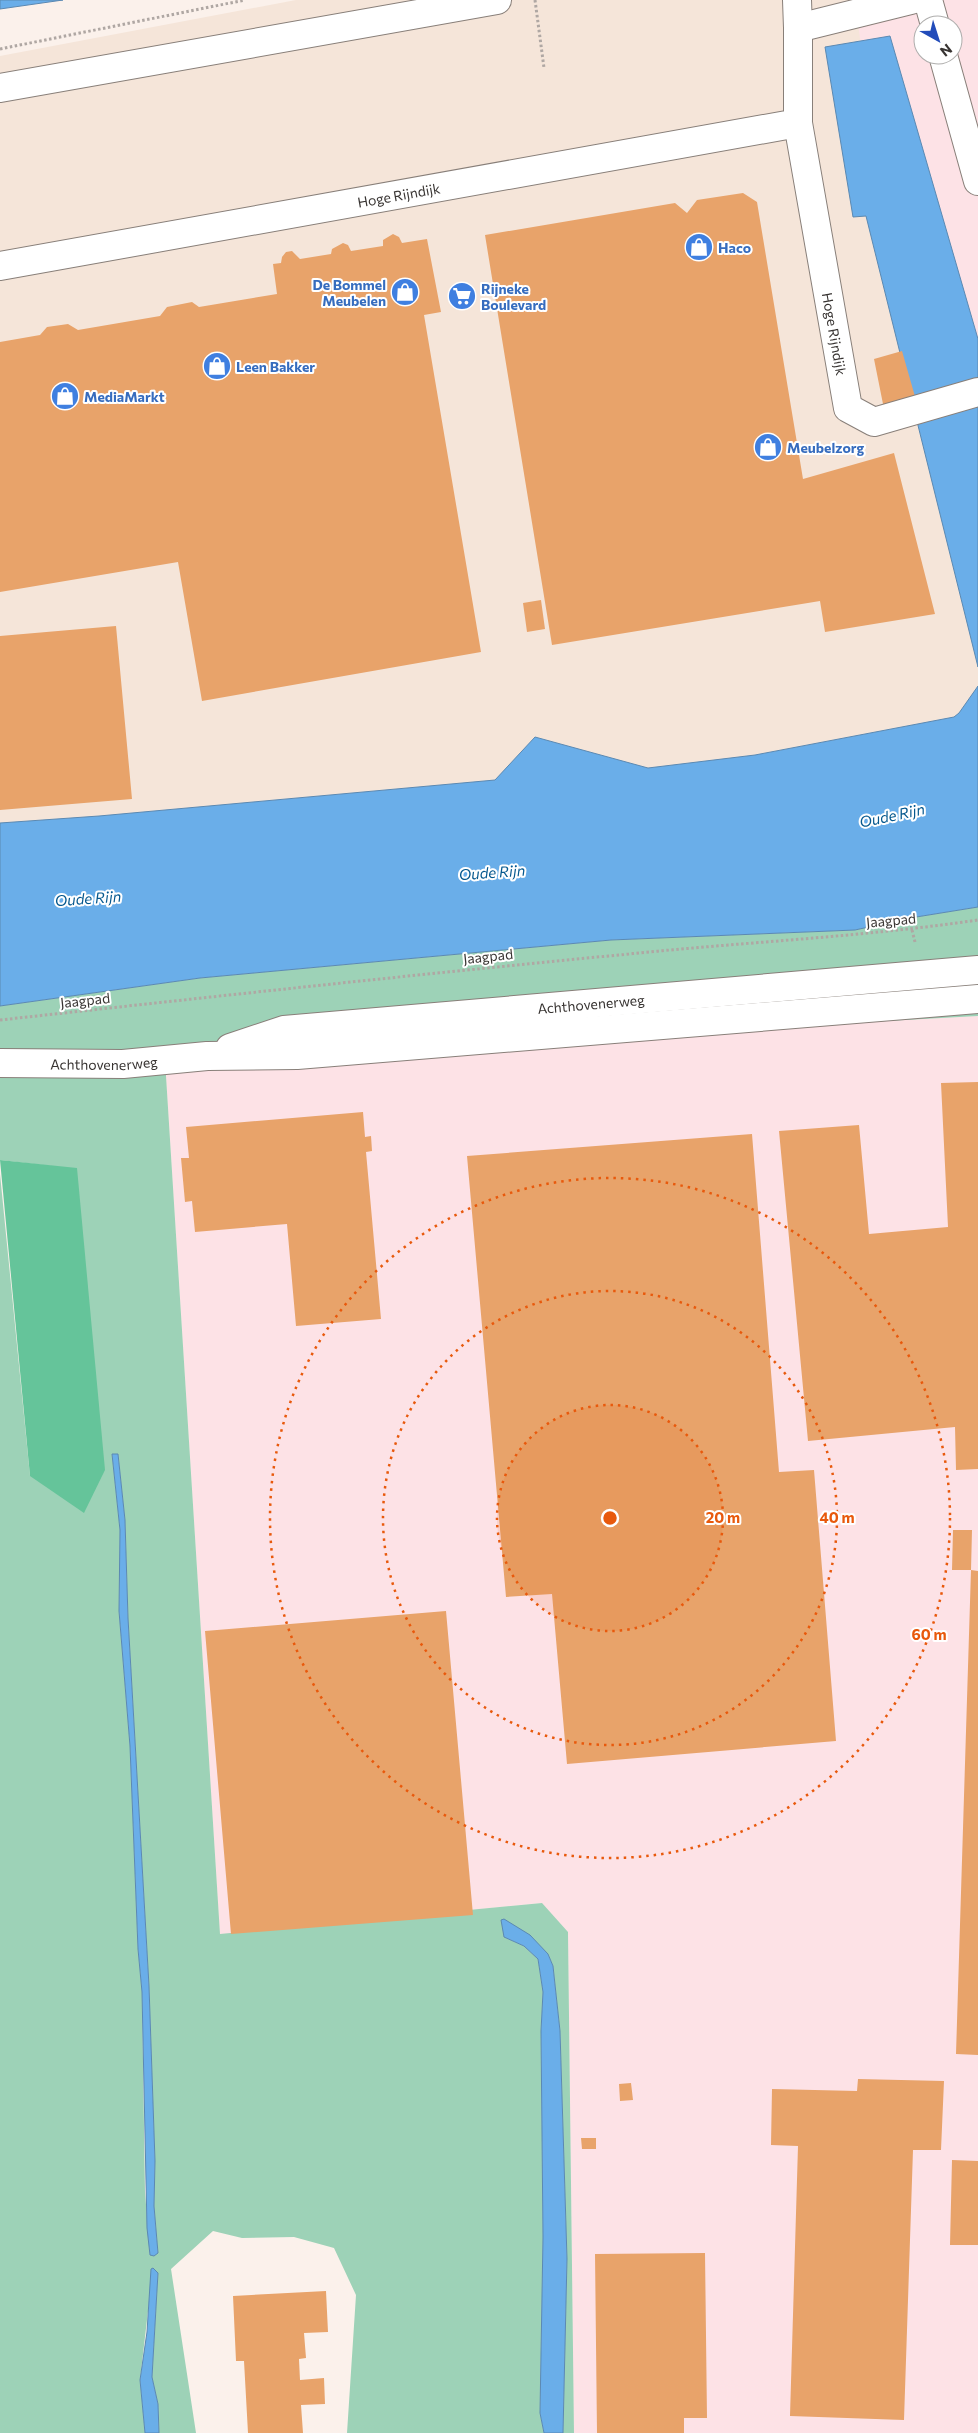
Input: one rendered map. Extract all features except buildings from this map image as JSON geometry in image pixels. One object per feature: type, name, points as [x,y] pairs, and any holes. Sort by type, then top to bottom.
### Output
[{"type":"street","points":[[0,88],[498,0]]},
{"type":"street","name":"Hoge Rijndijk","points":[[797,0],[798,124],[848,408],[874,422],[978,392]]},
{"type":"street","points":[[798,28],[911,0]]},
{"type":"street","points":[[928,0],[932,15]]},
{"type":"street","points":[[946,65],[978,180]]},
{"type":"street","name":"Hoge Rijndijk","points":[[0,266],[798,124]]},
{"type":"street","name":"Achthovenerweg","points":[[207,1056],[284,1030],[978,970]]},
{"type":"street","name":"Achthovenerweg","points":[[0,1063],[123,1064],[207,1056],[297,1055],[978,999]]},
{"type":"path","points":[[0,49],[245,0]]},
{"type":"path","points":[[535,0],[544,68]]},
{"type":"path","name":"Jaagpad","points":[[0,1020],[377,978],[658,951],[912,930],[978,920]]},
{"type":"shaded area","name":"Rijneke Boulevard","points":[[296,0],[855,0],[978,475],[978,743],[0,860],[0,56]]},
{"type":"shaded area","points":[[855,0],[978,0],[978,475],[870,116]]},
{"type":"shaded area","points":[[978,1016],[978,2433],[574,2433],[568,1932],[541,1903],[220,1935],[165,1060]]},
{"type":"green space","points":[[978,907],[978,1016],[165,1060],[220,1934],[542,1903],[568,1932],[574,2433],[563,2433],[567,2259],[560,2031],[553,1966],[548,1954],[504,1937],[524,1946],[538,1959],[543,1992],[541,2031],[543,2237],[540,2413],[544,2433],[347,2433],[356,2295],[334,2248],[294,2237],[242,2238],[213,2231],[171,2269],[196,2433],[159,2433],[158,2404],[152,2377],[158,2273],[153,2268],[140,2380],[145,2433],[0,2433],[0,1174],[30,1476],[77,1169],[0,1160],[0,1006],[200,978],[611,940],[855,930],[910,918]],"holes":[[[112,1454],[118,1454],[125,1520],[128,1618],[149,1986],[155,2161],[154,2206],[158,2253],[150,2255],[145,2192],[142,1992],[138,1949],[130,1746],[119,1611],[120,1530]]]},
{"type":"green space","points":[[0,1160],[77,1168],[105,1470],[84,1513],[30,1476]]},
{"type":"water","points":[[0,0],[63,0],[0,9]]},
{"type":"water","points":[[890,36],[978,339],[978,667],[866,216],[853,217],[825,47]]},
{"type":"water","name":"Oude Rijn","points":[[978,686],[978,907],[910,918],[855,930],[611,940],[200,978],[0,1006],[0,823],[99,816],[495,780],[535,737],[648,768],[755,755],[954,717],[959,713]]},
{"type":"water","points":[[112,1454],[118,1454],[125,1520],[128,1618],[149,1986],[155,2161],[154,2206],[158,2253],[154,2256],[150,2255],[147,2228],[142,1992],[138,1949],[130,1746],[119,1611],[120,1530]]},
{"type":"water","points":[[504,1919],[530,1935],[548,1954],[553,1966],[560,2031],[567,2259],[563,2433],[544,2433],[540,2413],[543,2237],[541,2031],[543,1992],[538,1959],[524,1946],[504,1937],[501,1920]]},
{"type":"water","points":[[153,2268],[158,2273],[152,2377],[158,2404],[159,2433],[145,2433],[140,2380],[147,2332],[151,2269]]},
{"type":"place","name":"Haco","points":[[699,247]]},
{"type":"place","name":"De Bommel Meubelen","points":[[405,292]]},
{"type":"place","name":"Rijneke Boulevard","points":[[462,296]]},
{"type":"place","name":"Leen Bakker","points":[[217,366]]},
{"type":"place","name":"MediaMarkt","points":[[65,396]]},
{"type":"place","name":"Meubelzorg","points":[[768,447]]}]
